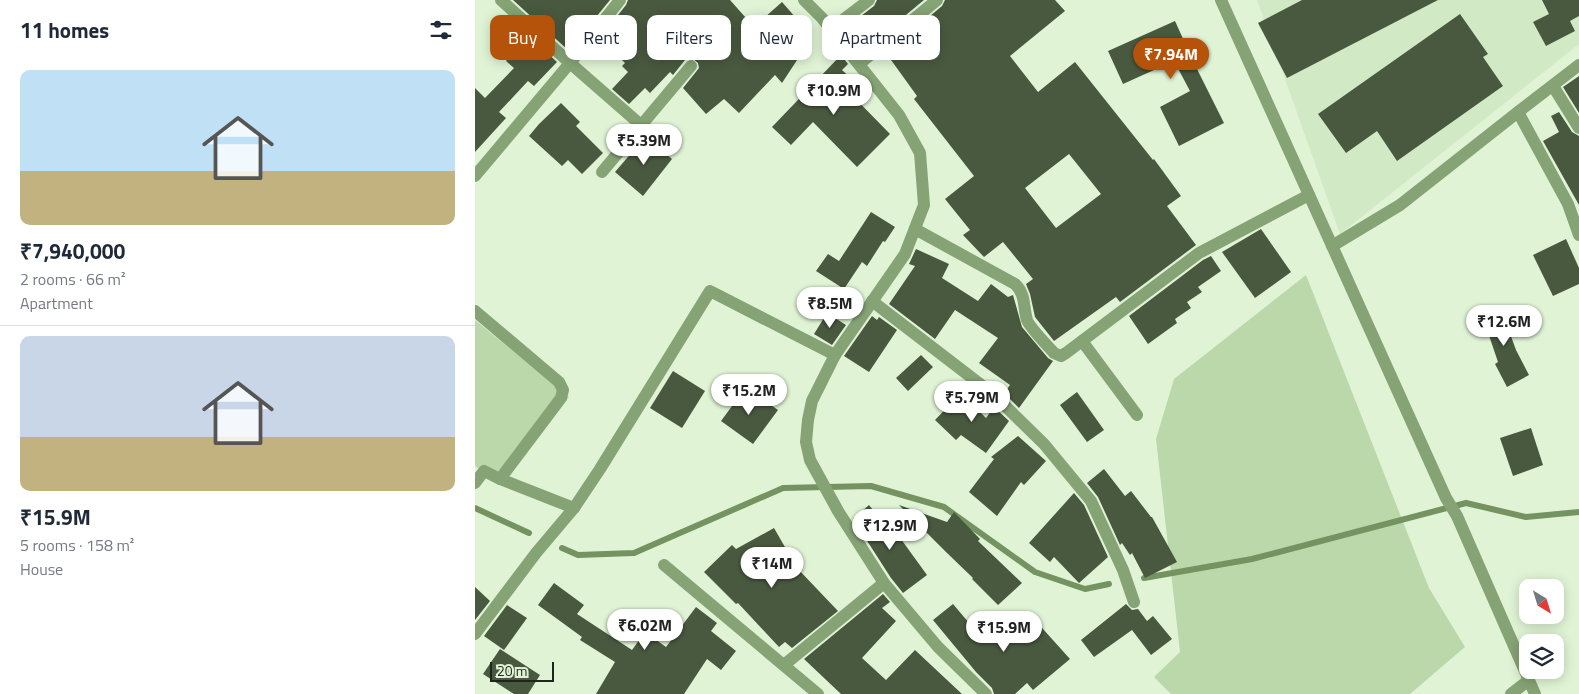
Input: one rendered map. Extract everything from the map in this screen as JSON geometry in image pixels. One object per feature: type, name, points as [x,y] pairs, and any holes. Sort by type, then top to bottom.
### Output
[{"type":"street","points":[[501,0],[642,126]]},
{"type":"street","points":[[475,176],[620,0]]},
{"type":"street","points":[[805,0],[822,19]]},
{"type":"street","points":[[849,15],[869,0]]},
{"type":"street","points":[[859,64],[937,0]]},
{"type":"street","points":[[1221,0],[1447,498],[1457,516],[1535,694]]},
{"type":"street","points":[[856,60],[899,115],[920,153],[925,205],[905,254],[835,355],[812,401],[808,420],[807,442],[810,460],[829,497],[884,583],[938,647],[986,694]]},
{"type":"street","points":[[1332,246],[1400,205],[1579,65]]},
{"type":"street","points":[[602,172],[691,66]]},
{"type":"street","points":[[1553,86],[1579,128]]},
{"type":"street","points":[[1518,112],[1568,204],[1579,235]]},
{"type":"street","points":[[915,229],[1020,288],[1024,298],[1027,321],[1054,354],[1061,356],[1199,253],[1309,195]]},
{"type":"street","points":[[475,634],[536,553],[574,508],[710,292],[835,355]]},
{"type":"street","points":[[872,301],[993,394],[1044,444],[1091,501],[1123,570],[1134,602]]},
{"type":"street","points":[[475,311],[559,382],[563,390],[561,398],[500,480]]},
{"type":"street","points":[[1082,341],[1137,415]]},
{"type":"street","points":[[475,483],[479,469],[500,480],[574,508]]},
{"type":"street","points":[[664,565],[817,694]]},
{"type":"street","points":[[784,665],[884,583]]},
{"type":"street","points":[[1511,694],[1529,680]]},
{"type":"shaded area","points":[[1257,0],[1579,0],[1579,44],[1340,234]]},
{"type":"shaded area","points":[[1306,275],[1429,588],[1465,647],[1410,694],[1171,694],[1154,677],[1180,652],[1156,439],[1174,379]]},
{"type":"shaded area","points":[[475,320],[569,397],[502,485],[475,466]]},
{"type":"building","points":[[513,0],[610,0],[598,15],[565,15],[565,47],[555,38],[555,15],[530,15]]},
{"type":"building","points":[[628,0],[730,0],[743,15],[741,15],[741,60],[797,60],[782,83],[775,75],[739,113],[724,99],[706,114],[683,88],[699,68],[698,63],[694,60],[731,60],[731,15],[647,15],[647,60],[685,60],[673,75],[670,72],[650,93],[645,88],[629,104],[612,89],[628,72],[622,66],[625,63],[622,60],[637,60],[637,15],[618,15]]},
{"type":"building","points":[[877,0],[924,0],[906,15],[862,15],[874,6]]},
{"type":"building","points":[[945,0],[1055,0],[1065,11],[1010,56],[1038,92],[1075,62],[1154,159],[1181,196],[1167,206],[1196,245],[1120,302],[1116,297],[1054,341],[1035,317],[1026,284],[1033,279],[1003,242],[984,257],[963,235],[970,230],[945,199],[974,176],[914,99],[917,96],[891,60],[940,60],[940,15],[931,15],[942,6]],"holes":[[[1069,154],[1101,194],[1056,228],[1025,188]]]},
{"type":"building","points":[[1302,0],[1438,0],[1287,78],[1258,23]]},
{"type":"building","points":[[1542,0],[1579,0],[1579,16],[1570,21],[1575,31],[1546,46],[1533,22],[1549,14]]},
{"type":"building","points":[[782,2],[793,15],[767,15]]},
{"type":"building","points":[[1460,14],[1488,54],[1483,57],[1503,86],[1397,161],[1377,131],[1346,153],[1318,114]]},
{"type":"building","points":[[1175,21],[1224,123],[1179,146],[1160,107],[1190,91],[1174,61],[1123,84],[1108,51]]},
{"type":"building","points":[[555,60],[557,62],[534,86],[528,81],[499,112],[506,118],[475,152],[475,88],[485,98],[514,68],[506,61]]},
{"type":"building","points":[[836,60],[845,60],[848,64],[842,70],[853,80],[845,88],[890,134],[857,167],[813,122],[791,145],[772,127]]},
{"type":"building","points":[[1579,76],[1579,113],[1563,87]]},
{"type":"building","points":[[561,103],[580,122],[576,126],[603,153],[582,174],[568,160],[562,166],[529,136]]},
{"type":"building","points":[[1559,112],[1572,132],[1579,136],[1579,205],[1543,141],[1559,132],[1551,116]]},
{"type":"building","points":[[646,136],[672,159],[643,196],[615,172]]},
{"type":"building","points":[[871,212],[895,227],[885,242],[883,241],[867,266],[862,262],[844,289],[816,271],[828,254],[839,261]]},
{"type":"building","points":[[1261,229],[1291,272],[1255,298],[1222,252]]},
{"type":"building","points":[[1566,239],[1579,268],[1579,284],[1553,296],[1533,255]]},
{"type":"building","points":[[916,249],[949,264],[942,278],[978,301],[991,284],[1008,297],[1013,295],[1022,327],[1048,358],[1053,361],[1019,408],[1004,393],[1010,385],[979,363],[998,338],[955,310],[935,339],[889,304],[915,266],[909,264]]},
{"type":"building","points":[[1211,256],[1221,271],[1198,287],[1202,292],[1187,302],[1191,308],[1175,319],[1177,323],[1148,344],[1129,316]]},
{"type":"building","points":[[1500,306],[1516,350],[1529,375],[1507,387],[1495,364],[1498,362],[1481,312]]},
{"type":"building","points":[[827,313],[846,325],[832,345],[814,334]]},
{"type":"building","points":[[872,316],[877,320],[879,317],[897,330],[869,372],[844,356]]},
{"type":"building","points":[[921,355],[933,367],[908,391],[896,378]]},
{"type":"building","points":[[673,371],[705,391],[682,428],[650,408]]},
{"type":"building","points":[[746,387],[778,410],[753,444],[721,421]]},
{"type":"building","points":[[1077,392],[1104,430],[1087,442],[1060,405]]},
{"type":"building","points":[[961,393],[986,418],[994,407],[1009,421],[986,453],[961,435],[956,440],[935,420]]},
{"type":"building","points":[[1531,428],[1543,465],[1513,476],[1500,438]]},
{"type":"building","points":[[1018,436],[1046,461],[1024,485],[1021,482],[997,516],[969,492],[994,459],[991,457]]},
{"type":"building","points":[[1104,469],[1125,496],[1131,491],[1152,517],[1177,562],[1145,578],[1132,553],[1130,555],[1122,543],[1120,545],[1098,497],[1087,483]]},
{"type":"building","points":[[1074,493],[1084,505],[1108,557],[1079,583],[1054,557],[1050,562],[1029,543]]},
{"type":"building","points":[[869,505],[896,539],[898,535],[927,575],[903,593],[891,578],[853,519]]},
{"type":"building","points":[[899,505],[947,522],[954,512],[980,539],[978,541],[1022,583],[998,605]]},
{"type":"building","points":[[774,528],[797,568],[838,611],[792,648],[785,642],[779,647],[738,603],[736,604],[704,572],[732,545],[736,549]]},
{"type":"building","points":[[554,583],[584,605],[577,614],[632,650],[645,632],[666,647],[696,607],[717,623],[711,631],[736,651],[721,670],[707,659],[684,694],[596,694],[615,662],[580,640],[582,637],[538,605]]},
{"type":"building","points":[[475,587],[490,601],[475,620]]},
{"type":"building","points":[[883,594],[890,602],[882,608],[896,621],[862,658],[886,680],[915,650],[962,694],[841,694],[804,659]]},
{"type":"building","points":[[953,604],[975,630],[987,620],[1006,644],[1034,619],[1070,659],[1033,690],[1027,683],[1015,694],[994,694],[992,688],[976,672],[933,620]]},
{"type":"building","points":[[1126,604],[1132,610],[1138,609],[1147,621],[1153,616],[1172,639],[1151,655],[1132,630],[1094,657],[1081,640]]},
{"type":"building","points":[[507,605],[527,618],[504,650],[484,636]]},
{"type":"building","points":[[500,649],[540,675],[528,694],[514,694],[483,674]]},
{"type":"waterway","points":[[562,548],[578,555],[634,553],[783,488],[871,486],[944,507],[1035,572],[1085,589],[1109,584]]},
{"type":"waterway","points":[[1144,578],[1252,559],[1466,503],[1526,517],[1579,512]]},
{"type":"waterway","points":[[475,508],[529,533]]}]
